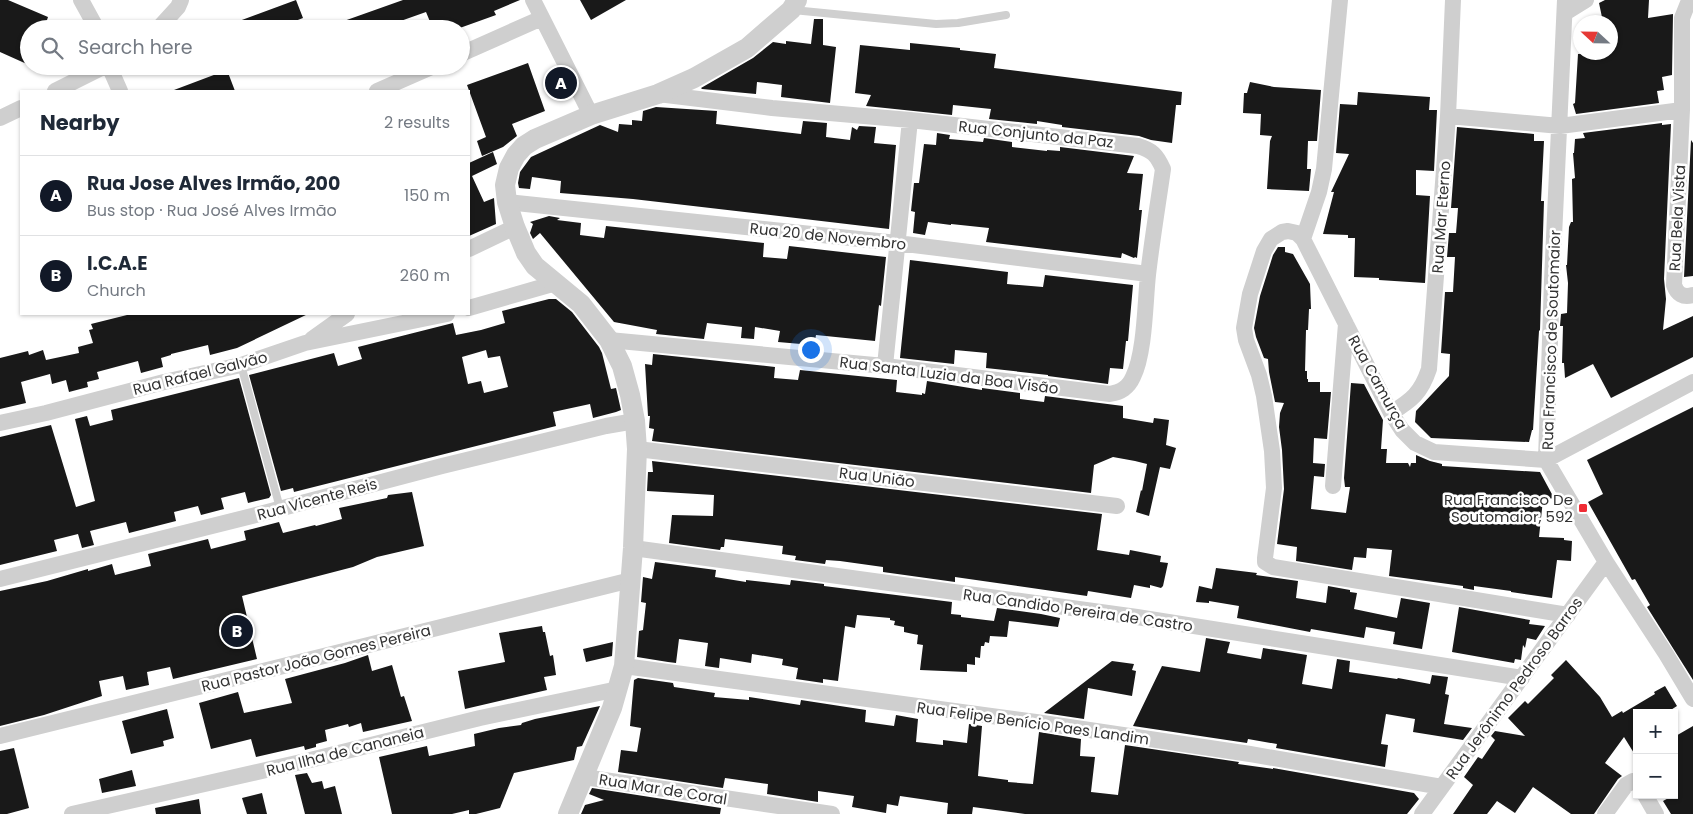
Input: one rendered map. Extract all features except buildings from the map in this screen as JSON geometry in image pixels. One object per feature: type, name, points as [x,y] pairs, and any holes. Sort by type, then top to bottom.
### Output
[{"type":"street","points":[[81,0],[92,20]]},
{"type":"street","points":[[166,20],[181,0]]},
{"type":"street","points":[[533,0],[591,115]]},
{"type":"street","points":[[1340,0],[1324,169],[1320,192],[1300,236],[1288,231],[1282,232],[1270,239],[1250,294],[1244,328],[1246,340],[1259,375],[1269,421],[1274,488],[1265,562],[1273,567],[1568,614]]},
{"type":"street","name":"Rua Mar Eterno","points":[[1391,413],[1418,393],[1429,369],[1448,116],[1453,0]]},
{"type":"street","points":[[1565,6],[1586,0]]},
{"type":"street","points":[[568,814],[599,742],[624,666],[633,548],[637,449],[635,421],[622,366],[609,340],[581,304],[535,266],[526,253],[515,228],[507,202],[505,184],[509,168],[516,155],[535,138],[591,115],[658,94],[694,78],[747,48],[794,5]]},
{"type":"street","name":"Rua Bela Vista","points":[[1686,294],[1676,291],[1674,285],[1682,110],[1682,18],[1689,5]]},
{"type":"street","name":"Rua Francisco de Soutomaior","points":[[1565,6],[1552,280],[1546,460],[1606,562],[1666,654],[1693,700]]},
{"type":"street","points":[[470,50],[542,18]]},
{"type":"street","points":[[57,90],[87,75]]},
{"type":"street","points":[[114,75],[120,90]]},
{"type":"street","points":[[379,90],[413,75]]},
{"type":"street","name":"Rua Conjunto da Paz","points":[[658,94],[772,108],[910,120],[1138,146],[1155,153],[1163,169],[1148,274],[1140,355],[1134,376],[1126,387],[1119,392],[1110,394]]},
{"type":"street","points":[[0,118],[20,108]]},
{"type":"street","points":[[1448,116],[1560,126],[1682,110]]},
{"type":"street","points":[[885,366],[910,120]]},
{"type":"street","name":"Rua 20 de Novembro","points":[[507,202],[897,243],[1148,274]]},
{"type":"street","points":[[470,249],[515,228]]},
{"type":"street","name":"Rua Camurça","points":[[1300,236],[1391,413],[1402,430],[1415,443],[1434,452],[1546,460]]},
{"type":"street","points":[[470,308],[556,283]]},
{"type":"street","points":[[305,343],[346,315]]},
{"type":"street","name":"Rua Rafael Galvão","points":[[0,423],[241,365],[305,343],[398,319],[437,315]]},
{"type":"street","points":[[1333,486],[1346,323]]},
{"type":"street","name":"Rua Santa Luzia da Boa Visão","points":[[609,340],[885,366],[1110,394]]},
{"type":"street","points":[[1546,460],[1693,382]]},
{"type":"street","name":"Rua Vicente Reis","points":[[0,579],[606,426],[635,421]]},
{"type":"street","name":"Rua União","points":[[637,449],[1118,506]]},
{"type":"street","name":"Rua Candido Pereira de Castro","points":[[633,548],[1137,617],[1522,678]]},
{"type":"street","name":"Rua Jerônimo Pedroso Barros","points":[[1422,814],[1606,562]]},
{"type":"street","name":"Rua Pastor João Gomes Pereira","points":[[0,736],[631,580]]},
{"type":"street","name":"Rua Felipe Benício Paes Landim","points":[[624,666],[1036,722],[1250,754],[1442,787]]},
{"type":"street","name":"Rua Ilha de Cananeia","points":[[72,814],[310,760],[480,718],[618,689]]},
{"type":"street","name":"Rua Mar de Coral","points":[[584,777],[832,814]]},
{"type":"street","points":[[1605,814],[1626,785],[1633,781]]},
{"type":"street","points":[[1647,799],[1656,814]]},
{"type":"lane","points":[[794,5],[936,24],[958,23],[1006,15]]},
{"type":"lane","points":[[241,365],[280,508]]},
{"type":"place","name":"Rua Jose Alves Irmão, 200","points":[[561,83]]},
{"type":"place","name":"Rua Francisco De Soutomaior, 592","points":[[1583,508]]},
{"type":"place","name":"I.C.A.E","points":[[237,631]]}]
